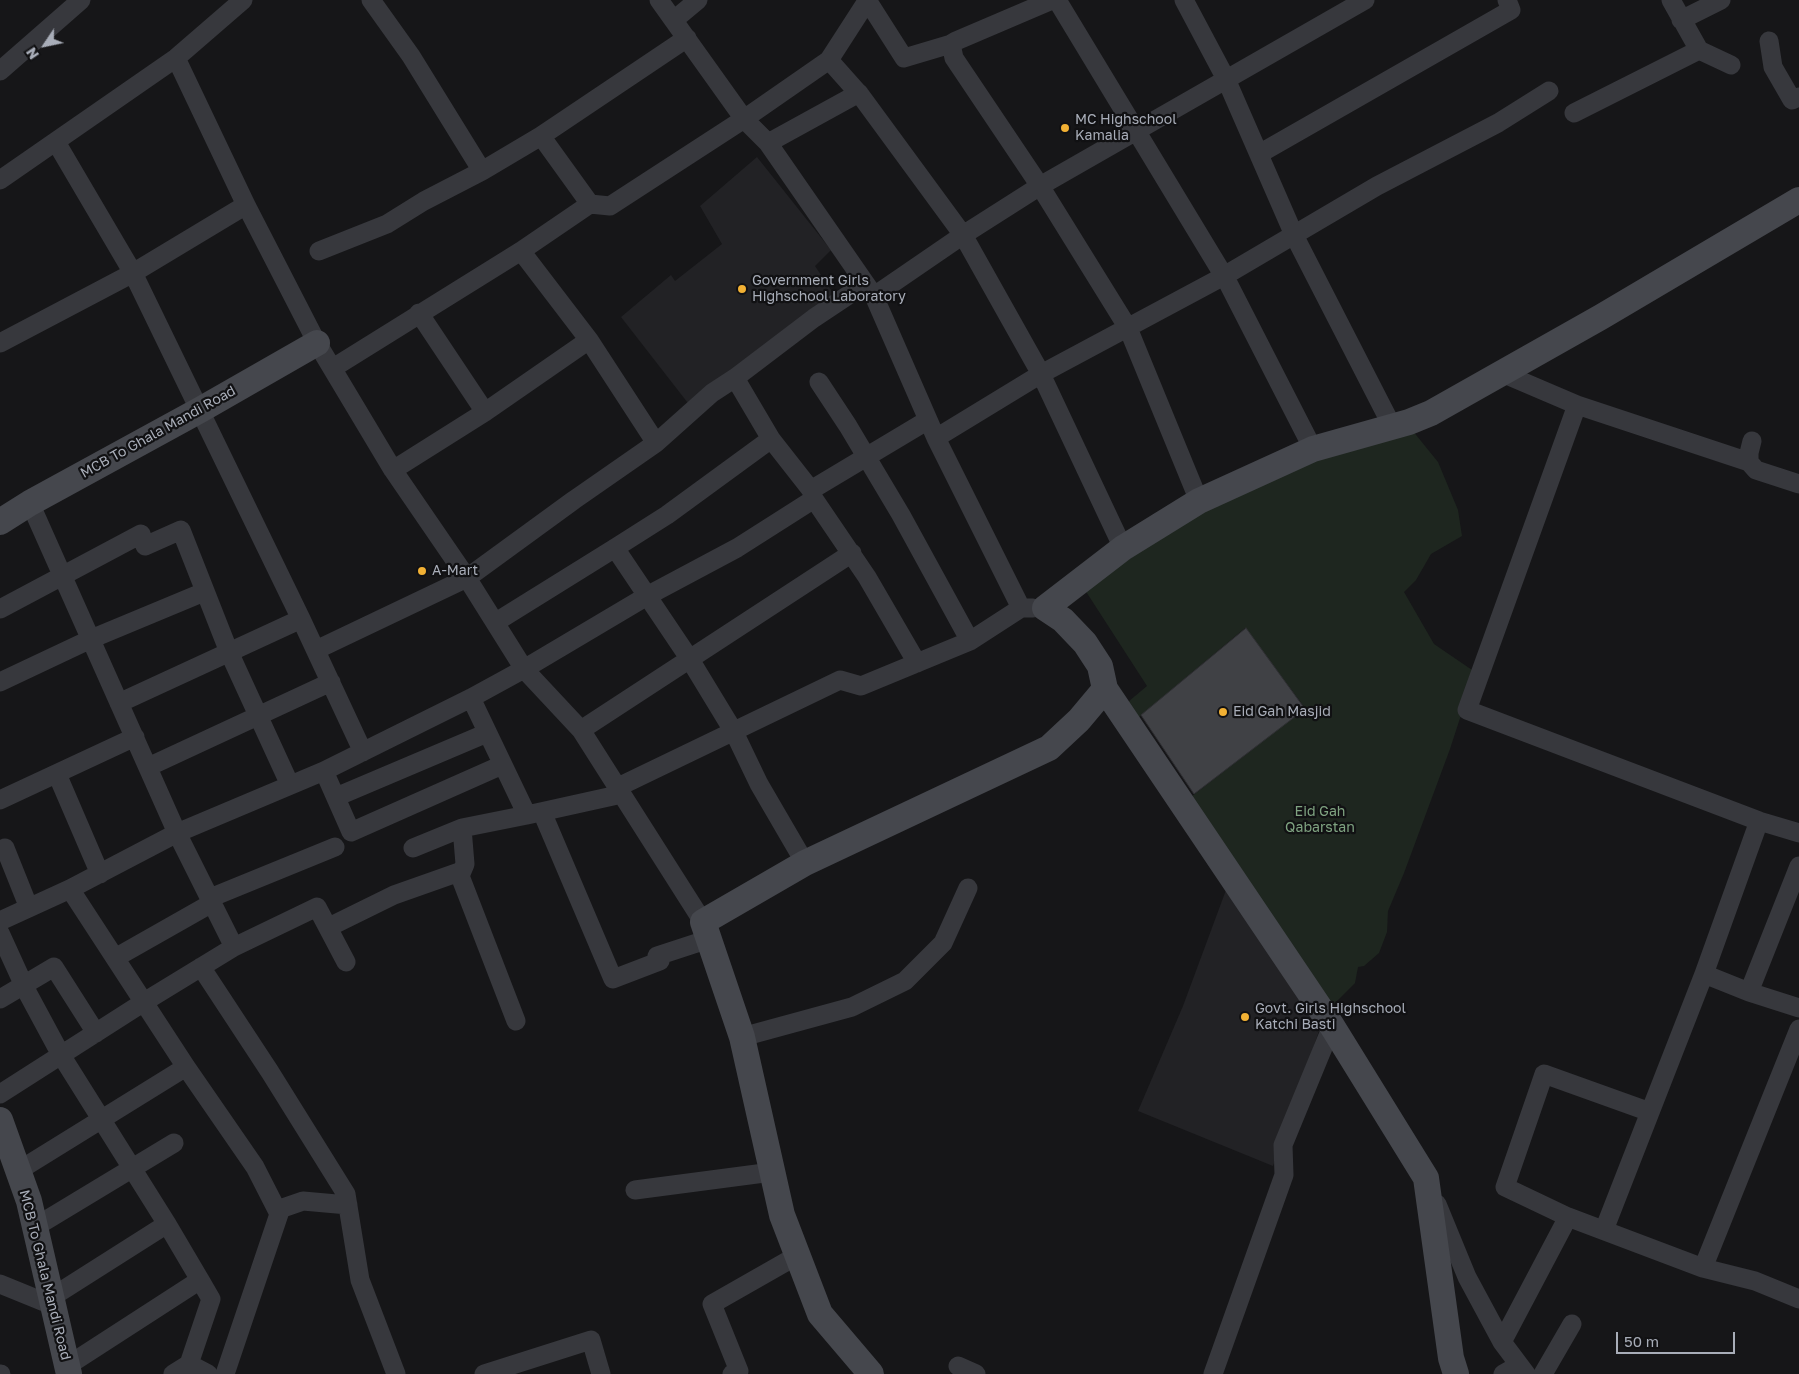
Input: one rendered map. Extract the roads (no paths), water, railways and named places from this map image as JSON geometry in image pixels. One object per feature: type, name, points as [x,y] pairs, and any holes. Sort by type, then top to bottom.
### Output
[{"type":"street","points":[[0,71],[81,0]]},
{"type":"street","points":[[0,180],[176,58],[243,0]]},
{"type":"street","points":[[659,0],[744,119],[768,143],[869,290],[936,438],[1033,608],[1063,620],[1085,643],[1100,666],[1105,689],[1332,1026],[1426,1178],[1467,1277],[1516,1371]]},
{"type":"street","points":[[674,20],[698,0]]},
{"type":"street","points":[[333,368],[521,251],[590,204],[610,206],[744,119],[828,60],[867,1],[904,58],[951,44],[1052,0]]},
{"type":"street","points":[[1057,0],[1224,276],[1313,449]]},
{"type":"street","points":[[1184,0],[1226,79],[1294,235],[1392,426]]},
{"type":"street","points":[[316,650],[467,578],[656,443],[712,393],[735,378],[814,318],[869,290],[963,235],[1040,186],[1365,0]]},
{"type":"street","points":[[1259,154],[1511,10],[1507,0]]},
{"type":"street","points":[[1671,0],[1699,50],[1731,65]]},
{"type":"street","points":[[1682,20],[1721,0]]},
{"type":"street","points":[[373,1],[411,56],[482,171]]},
{"type":"street","points":[[319,251],[387,224],[482,171],[541,136],[687,38]]},
{"type":"street","points":[[1768,41],[1773,67],[1792,100],[1799,97]]},
{"type":"street","points":[[951,44],[954,58],[1040,186],[1128,328],[1200,501]]},
{"type":"street","points":[[1574,113],[1699,50]]},
{"type":"street","points":[[176,58],[246,205],[317,343],[393,470],[496,622],[524,669],[581,730],[706,931],[742,1037],[782,1215],[820,1314],[871,1374]]},
{"type":"street","points":[[828,60],[858,93],[963,235],[1041,374],[1124,548]]},
{"type":"street","points":[[936,438],[1041,374],[1224,276],[1376,186],[1498,123],[1550,91]]},
{"type":"street","points":[[768,143],[858,93]]},
{"type":"street","points":[[541,136],[590,204]]},
{"type":"street","points":[[56,142],[133,273],[364,752]]},
{"type":"street","points":[[413,848],[462,828],[534,814],[620,791],[840,680],[861,686],[970,640],[1033,608],[1200,501],[1313,449],[1408,422],[1431,413],[1600,317],[1799,200]]},
{"type":"street","points":[[0,343],[133,273],[246,205]]},
{"type":"street","points":[[521,251],[589,340],[656,443]]},
{"type":"street","points":[[419,313],[485,412]]},
{"type":"street","points":[[393,470],[485,412],[589,340]]},
{"type":"street","name":"MCB To Ghala Mandi Road","points":[[0,522],[30,503],[200,410],[317,343]]},
{"type":"street","points":[[1502,373],[1577,405],[1750,462]]},
{"type":"street","points":[[735,378],[771,439],[868,577],[917,663]]},
{"type":"street","points":[[819,382],[901,515],[970,640]]},
{"type":"street","points":[[1577,405],[1467,710],[1759,821],[1799,833]]},
{"type":"street","points":[[0,921],[70,889],[177,833],[324,771],[471,698],[647,596],[737,548],[865,456],[928,420]]},
{"type":"street","points":[[496,622],[615,548],[699,492],[771,439]]},
{"type":"street","points":[[1752,441],[1749,453],[1750,462],[1756,470],[1799,484]]},
{"type":"street","points":[[30,503],[177,833],[234,947]]},
{"type":"street","points":[[0,609],[141,534],[145,546],[181,530],[229,652],[290,785]]},
{"type":"street","points":[[615,548],[689,658],[734,732],[759,784],[805,863]]},
{"type":"street","points":[[581,730],[852,553]]},
{"type":"street","points":[[0,682],[91,639],[204,592]]},
{"type":"street","points":[[119,703],[301,619]]},
{"type":"street","points":[[148,767],[331,682]]},
{"type":"street","points":[[471,698],[502,765],[534,814],[613,979],[660,961],[657,956],[706,931],[805,863],[1049,748],[1079,720],[1105,689]]},
{"type":"street","points":[[336,797],[487,733]]},
{"type":"street","points":[[0,799],[135,737]]},
{"type":"street","points":[[324,771],[351,832],[502,765]]},
{"type":"street","points":[[57,774],[100,874]]},
{"type":"street","points":[[1604,1230],[1704,974],[1759,821]]},
{"type":"street","points":[[462,828],[465,864],[460,876],[516,1021]]},
{"type":"street","points":[[115,958],[211,900],[335,847]]},
{"type":"street","points":[[0,851],[5,848],[29,908]]},
{"type":"street","points":[[1750,992],[1799,866]]},
{"type":"street","points":[[328,927],[394,895],[462,871]]},
{"type":"street","points":[[742,1037],[852,1007],[905,981],[943,942],[968,888]]},
{"type":"street","points":[[70,889],[186,1067],[255,1167],[280,1214],[225,1374]]},
{"type":"street","points":[[0,1094],[234,947],[317,907],[346,962]]},
{"type":"street","points":[[0,932],[24,985],[61,1055],[133,1168],[211,1299],[181,1369],[208,1374]]},
{"type":"street","points":[[0,999],[54,967],[96,1033]]},
{"type":"street","points":[[201,968],[318,1147],[346,1194],[360,1280],[396,1374]]},
{"type":"street","points":[[1704,974],[1799,1008]]},
{"type":"street","points":[[1213,1374],[1284,1175],[1283,1145],[1332,1026]]},
{"type":"street","points":[[1703,1268],[1799,1029]]},
{"type":"street","points":[[18,1170],[186,1067]]},
{"type":"street","points":[[1650,1112],[1544,1074],[1505,1187],[1568,1217],[1703,1268],[1755,1281],[1799,1299]]},
{"type":"street","name":"MCB To Ghala Mandi Road","points":[[0,1120],[29,1201],[68,1370]]},
{"type":"street","points":[[35,1227],[174,1143]]},
{"type":"street","points":[[635,1190],[772,1172]]},
{"type":"street","points":[[1426,1178],[1451,1358],[1456,1374]]},
{"type":"street","points":[[278,1210],[303,1201],[348,1205]]},
{"type":"street","points":[[1502,1342],[1568,1217]]},
{"type":"street","points":[[0,1284],[53,1301],[167,1224]]},
{"type":"street","points":[[732,1374],[739,1371],[712,1304],[798,1255]]},
{"type":"street","points":[[68,1370],[200,1280]]},
{"type":"street","points":[[1543,1374],[1572,1324]]},
{"type":"street","points":[[484,1374],[591,1340],[601,1374]]},
{"type":"street","points":[[958,1366],[976,1374]]},
{"type":"place","name":"MC Highschool Kamalia","points":[[1065,128]]},
{"type":"place","name":"Government Girls Highschool Laboratory","points":[[742,289]]},
{"type":"place","name":"A-Mart","points":[[422,571]]},
{"type":"place","name":"Eid Gah Masjid","points":[[1223,712]]},
{"type":"place","name":"Govt. Girls Highschool Katchi Basti","points":[[1245,1017]]},
{"type":"park label","name":"Eid Gah Qabarstan","points":[[1320,820]]}]
